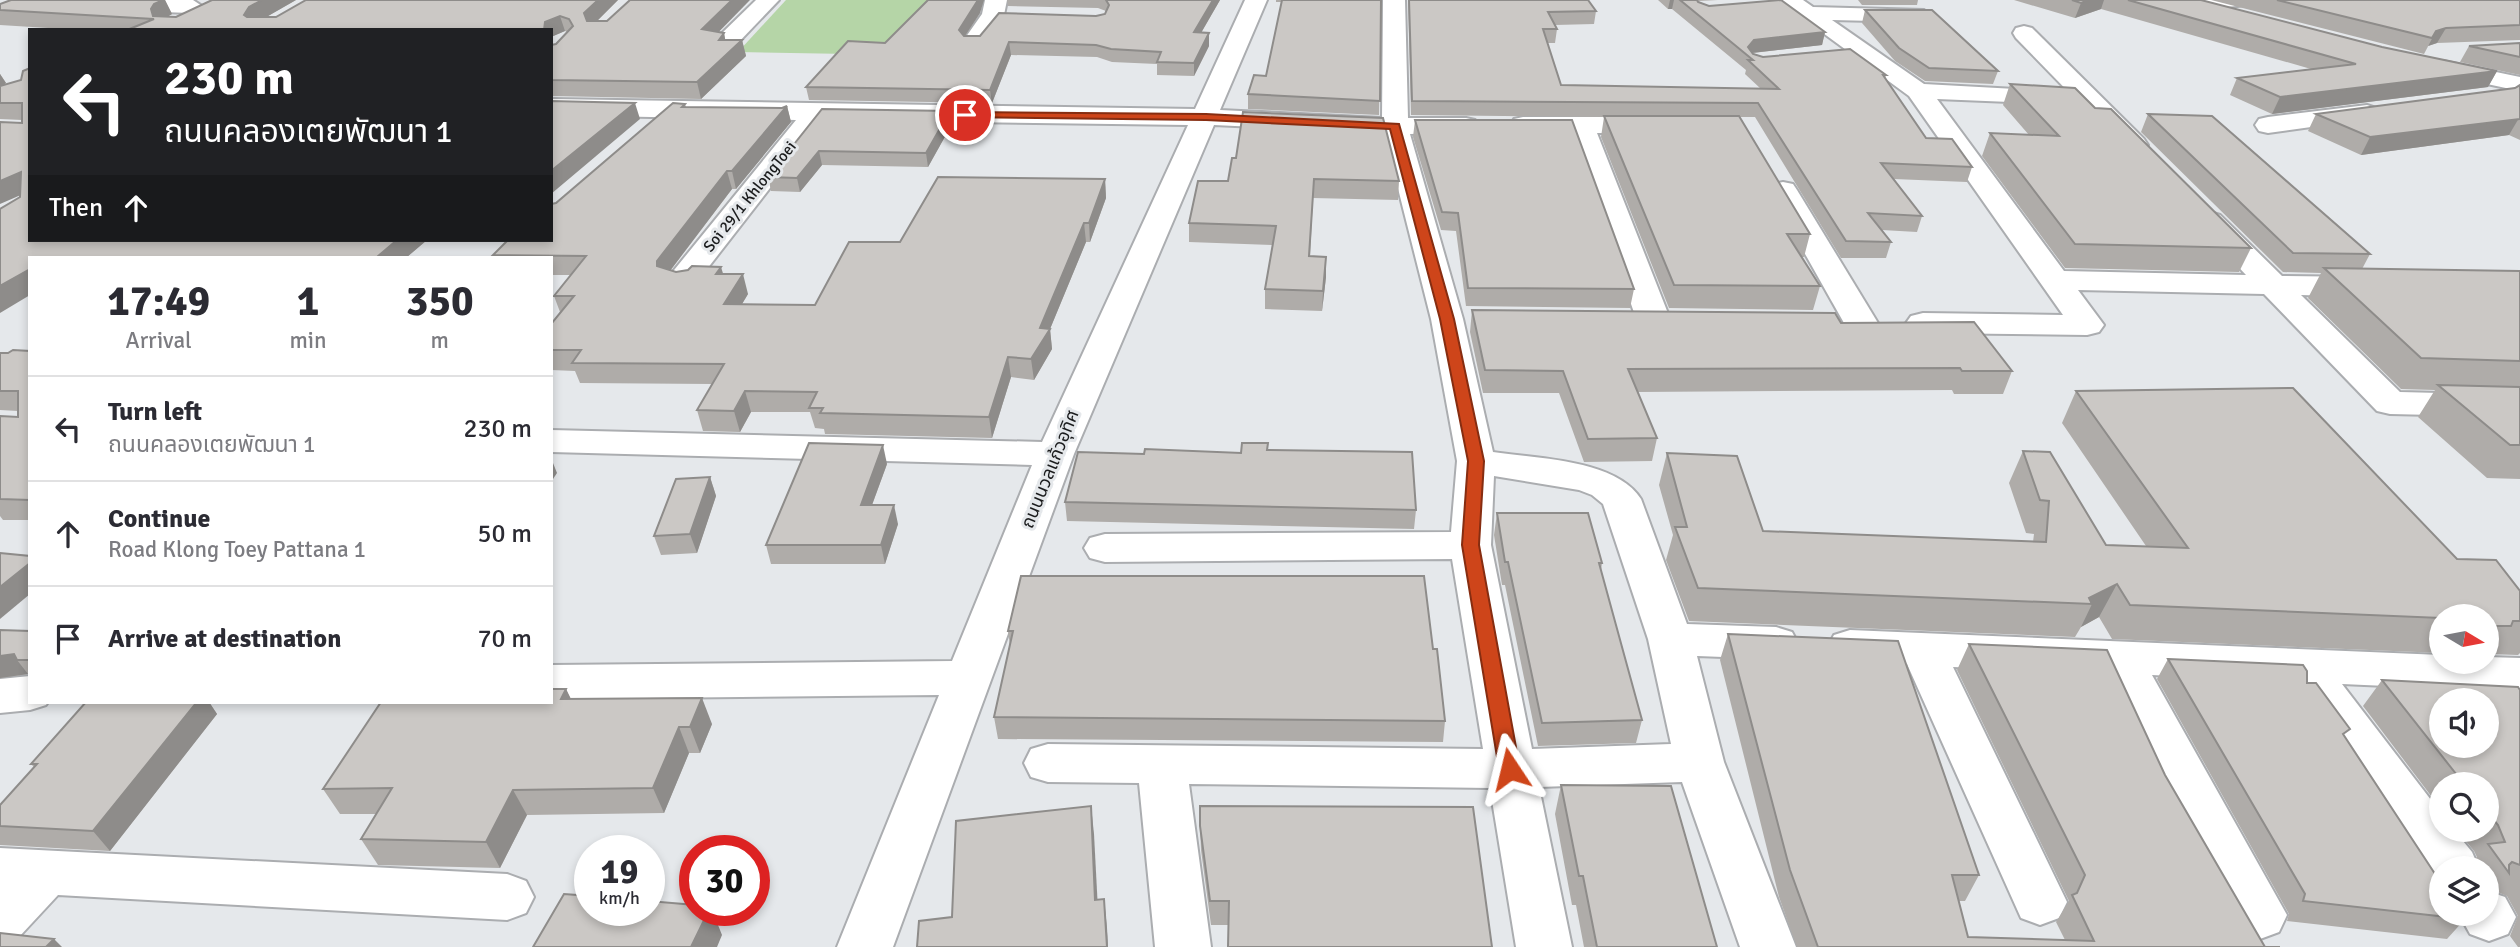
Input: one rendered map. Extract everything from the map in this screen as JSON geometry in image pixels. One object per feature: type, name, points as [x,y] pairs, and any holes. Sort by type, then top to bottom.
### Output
[{"type":"street","points":[[111,0],[102,4],[191,6]]},
{"type":"street","points":[[727,41],[768,0]]},
{"type":"street","name":"ถนนนวลแก้วอุทิศ","points":[[865,947],[1055,454],[1256,0]]},
{"type":"street","points":[[1421,3],[1393,1],[1395,126],[1461,319],[1476,461],[1470,545],[1544,947]]},
{"type":"street","points":[[2183,2],[2241,9]]},
{"type":"street","points":[[1789,5],[1929,15]]},
{"type":"street","points":[[1773,173],[1871,323],[2087,325],[1917,91],[1862,51],[1789,5]]},
{"type":"street","points":[[974,41],[994,7],[1019,15]]},
{"type":"street","points":[[170,27],[214,8]]},
{"type":"street","points":[[2024,33],[2157,167]]},
{"type":"street","points":[[1824,55],[1862,51]]},
{"type":"street","points":[[2479,51],[2422,59],[2516,84]]},
{"type":"street","points":[[2469,100],[2496,97],[2516,84]]},
{"type":"street","points":[[1917,91],[2089,98]]},
{"type":"street","points":[[553,107],[1206,117],[1395,126],[1687,126]]},
{"type":"street","points":[[639,136],[670,110]]},
{"type":"street","points":[[2268,125],[2389,110]]},
{"type":"street","name":"Soi 29/1 KhlongToei","points":[[682,280],[816,112]]},
{"type":"street","points":[[1581,125],[1654,321]]},
{"type":"street","points":[[2195,206],[2390,403],[2520,406]]},
{"type":"street","points":[[2054,280],[2397,287]]},
{"type":"street","points":[[553,441],[1055,454]]},
{"type":"street","points":[[1476,461],[1587,479],[1606,485],[1621,499],[1670,639],[1700,762],[1768,947]]},
{"type":"street","points":[[1105,548],[1470,545]]},
{"type":"street","points":[[1670,639],[2520,675]]},
{"type":"street","points":[[1922,649],[2040,902]]},
{"type":"street","points":[[2119,657],[2260,915]]},
{"type":"street","points":[[2303,665],[2444,856]]},
{"type":"street","points":[[553,682],[968,678]]},
{"type":"street","points":[[0,696],[28,694]]},
{"type":"street","points":[[1048,762],[1510,769],[1700,762]]},
{"type":"street","points":[[1163,764],[1183,947]]},
{"type":"street","points":[[0,920],[24,871],[507,897]]},
{"type":"green space","points":[[786,0],[944,0],[907,55],[738,52]]},
{"type":"building","points":[[11,0],[163,0],[154,4],[151,9],[153,16],[176,17],[212,0],[262,0],[249,7],[244,15],[276,17],[306,0],[598,0],[584,13],[587,21],[607,21],[630,0],[732,0],[702,29],[724,33],[719,40],[742,40],[697,82],[553,80],[553,45],[573,26],[569,19],[560,16],[545,22],[544,28],[132,28],[154,19],[0,10],[0,4]]},
{"type":"building","points":[[928,0],[978,0],[959,30],[964,36],[980,36],[999,13],[1096,16],[1105,14],[1109,5],[1106,0],[1213,0],[1194,32],[1209,33],[1194,63],[1157,62],[1161,52],[1111,49],[1096,45],[1009,42],[990,90],[806,87],[848,41],[885,43]]},
{"type":"building","points":[[1282,0],[1381,0],[1380,101],[1248,94],[1254,75],[1266,76]]},
{"type":"building","points":[[1409,0],[1588,0],[1596,11],[1548,12],[1557,29],[1543,29],[1561,85],[1779,89],[1748,60],[1753,60],[1680,0],[1697,0],[1709,6],[1781,0],[1825,32],[1754,40],[1748,47],[1753,54],[1763,57],[1850,49],[1886,75],[1883,75],[1926,138],[1952,139],[1972,167],[1881,163],[1922,216],[1868,213],[1891,242],[1846,241],[1758,103],[1412,101]]},
{"type":"building","points":[[2128,0],[2201,0],[2382,47],[2497,71],[2280,97],[2237,78],[2356,64]]},
{"type":"building","points":[[2277,0],[2520,0],[2520,25],[2446,28],[2436,31],[2432,38]]},
{"type":"building","points":[[1865,10],[1932,10],[1998,71],[1929,68],[1899,48]]},
{"type":"building","points":[[2520,43],[2520,57],[2469,46]]},
{"type":"building","points":[[28,69],[28,242],[395,242],[378,256],[28,256],[28,270],[0,286],[0,209],[20,197],[21,172],[0,181],[0,122],[22,123],[22,103],[0,103],[0,86],[21,80],[23,71]]},
{"type":"building","points":[[2010,84],[2075,88],[2095,108],[2111,109],[2251,248],[2075,244],[1990,133],[2059,136]]},
{"type":"building","points":[[2520,85],[2520,119],[2370,137],[2316,114],[2515,88]]},
{"type":"building","points":[[553,101],[635,103],[553,169]]},
{"type":"building","points":[[673,103],[685,104],[682,107],[787,106],[732,171],[727,171],[657,261],[657,266],[676,272],[688,270],[692,266],[721,267],[716,274],[743,274],[724,304],[815,305],[849,242],[900,242],[938,177],[1105,179],[1089,223],[1084,223],[1040,328],[1050,329],[1031,359],[1008,357],[989,417],[820,413],[823,408],[809,408],[817,392],[745,391],[734,411],[697,410],[724,364],[572,363],[581,350],[553,350],[553,322],[574,296],[554,296],[586,256],[493,255],[506,242],[553,242],[553,204]]},
{"type":"building","points":[[822,109],[950,111],[926,153],[819,151],[797,178],[768,177]]},
{"type":"building","points":[[1243,112],[1383,118],[1399,181],[1314,179],[1309,256],[1326,257],[1323,291],[1265,289],[1276,226],[1189,223],[1198,181],[1228,181],[1232,158],[1236,158]]},
{"type":"building","points":[[2148,114],[2212,116],[2370,254],[2293,253]]},
{"type":"building","points":[[1604,116],[1739,116],[1810,234],[1787,234],[1820,286],[1674,285]]},
{"type":"building","points":[[1415,120],[1572,120],[1634,289],[1468,288],[1458,213],[1442,212]]},
{"type":"building","points":[[2324,268],[2520,271],[2520,361],[2421,358]]},
{"type":"building","points":[[1472,310],[1835,313],[1841,323],[1974,322],[2012,371],[1962,371],[1960,368],[1628,369],[1657,438],[1588,439],[1563,371],[1485,370]]},
{"type":"building","points":[[13,350],[28,351],[28,500],[0,499],[0,416],[18,417],[18,391],[0,391],[0,353]]},
{"type":"building","points":[[2438,385],[2520,387],[2520,445],[2510,445]]},
{"type":"building","points":[[2293,388],[2457,559],[2496,560],[2520,591],[2520,621],[2513,621],[2511,626],[2499,626],[2499,604],[2429,604],[2429,617],[2130,605],[2117,584],[2089,598],[2092,604],[1698,588],[1675,527],[1687,527],[1667,453],[1737,456],[1763,531],[2046,542],[2049,501],[2040,500],[2023,451],[2050,452],[2106,545],[2188,548],[2076,391]]},
{"type":"building","points":[[809,443],[883,445],[861,505],[894,505],[881,545],[766,545]]},
{"type":"building","points":[[1242,443],[1268,443],[1267,450],[1412,452],[1416,510],[1065,502],[1078,452],[1144,454],[1145,449],[1241,453]]},
{"type":"building","points":[[710,477],[690,534],[654,536],[676,479]]},
{"type":"building","points":[[1497,513],[1588,513],[1642,720],[1542,723],[1508,562],[1505,562]]},
{"type":"building","points":[[0,553],[28,556],[28,565],[0,587]]},
{"type":"building","points":[[1021,576],[1424,576],[1433,649],[1437,649],[1445,721],[994,717],[1013,631],[1008,631]]},
{"type":"building","points":[[0,630],[28,631],[28,660],[17,660],[14,654],[0,656]]},
{"type":"building","points":[[1728,634],[1898,641],[1979,875],[1952,875],[1968,937],[2094,941],[2072,895],[2077,893],[2085,875],[1969,644],[2107,650],[2165,775],[2265,947],[1818,947],[1790,870]]},
{"type":"building","points":[[2168,659],[2303,665],[2307,671],[2307,683],[2316,683],[2350,729],[2343,734],[2429,865],[2429,915],[2303,901],[2305,894]]},
{"type":"building","points":[[2382,680],[2518,687],[2520,865],[2512,862],[2509,865],[2509,873],[2488,844],[2505,842],[2499,827],[2499,772],[2455,772],[2444,758],[2499,758],[2499,688],[2429,688],[2429,740]]},
{"type":"building","points":[[553,689],[566,689],[561,699],[702,698],[690,727],[679,727],[653,788],[513,790],[486,842],[361,839],[392,788],[323,789],[380,704],[553,704]]},
{"type":"building","points":[[84,704],[195,704],[93,831],[0,826],[0,805],[37,764],[31,764]]},
{"type":"building","points":[[1561,785],[1671,786],[1717,947],[1597,947],[1583,876],[1579,876]]},
{"type":"building","points":[[1091,806],[1095,900],[1104,899],[1107,947],[917,947],[919,921],[952,917],[956,821]]},
{"type":"building","points":[[1200,806],[1473,807],[1492,947],[1228,947],[1229,901],[1210,901]]},
{"type":"building","points":[[564,894],[574,895],[574,926],[665,926],[665,902],[679,904],[679,926],[701,926],[691,947],[533,947]]},
{"type":"building","points":[[0,933],[54,939],[46,947],[0,947]]},
{"type":"route","points":[[965,115],[1206,117],[1395,126],[1447,319],[1476,461],[1470,545],[1510,769]]}]
